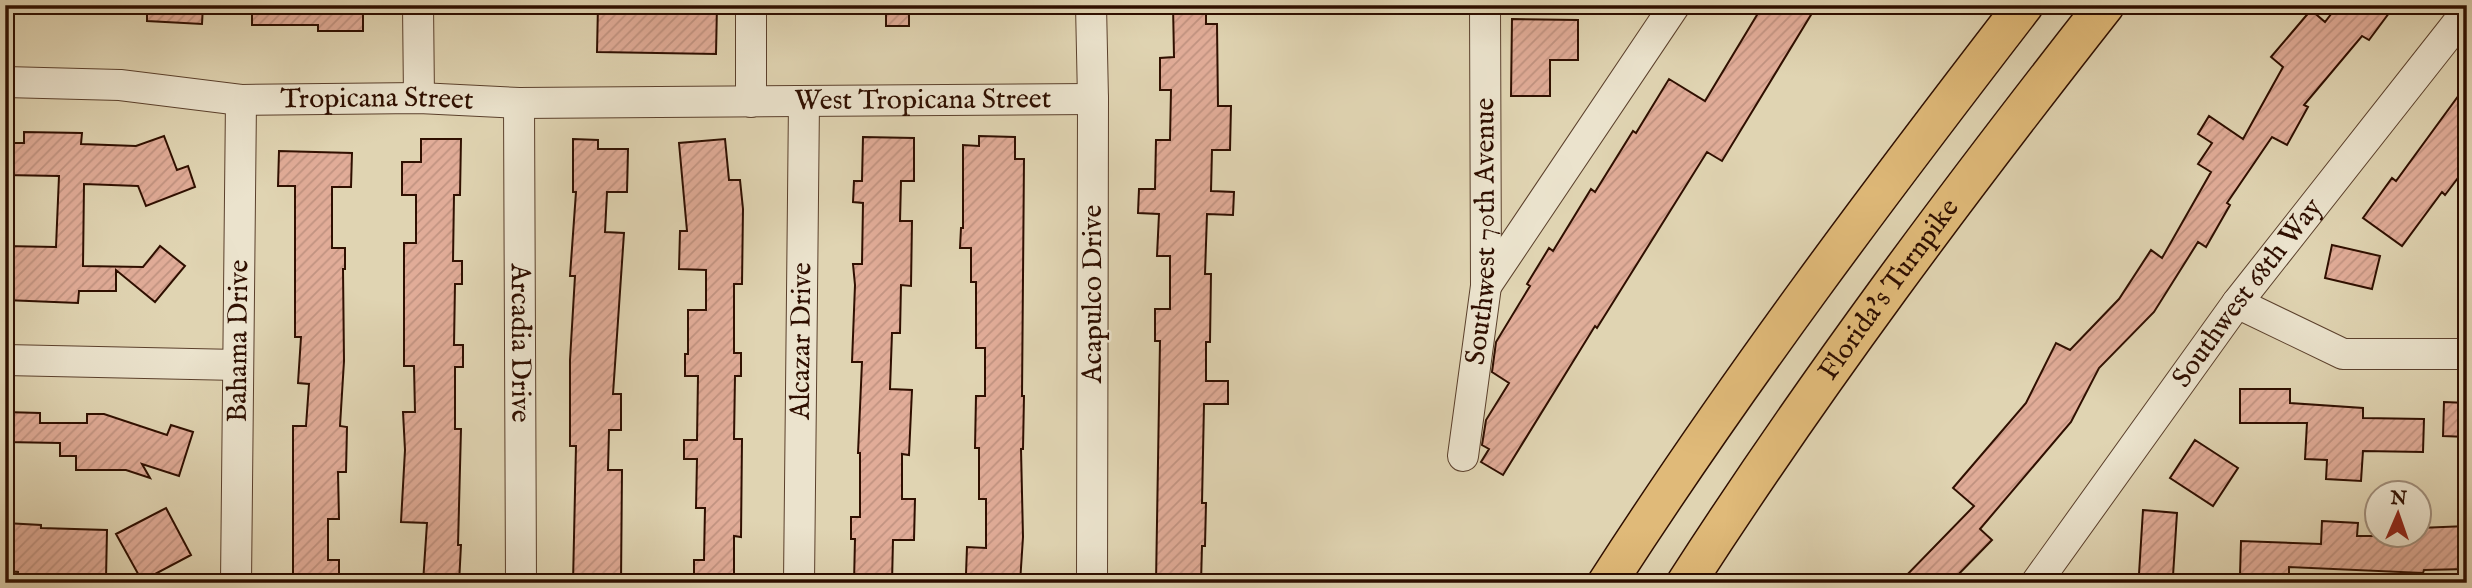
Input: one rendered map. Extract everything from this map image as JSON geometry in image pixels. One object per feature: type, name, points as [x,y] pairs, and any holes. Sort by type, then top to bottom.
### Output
[{"type":"highway","points":[[1607,583],[1660,501],[1747,377],[1952,98],[2024,5]]},
{"type":"highway","name":"Florida's Turnpike","points":[[1686,583],[1849,345],[1993,148],[2105,5]]},
{"type":"street","points":[[418,5],[419,98]]},
{"type":"street","points":[[751,5],[751,102]]},
{"type":"street","name":"Acapulco Drive","points":[[1091,5],[1092,583]]},
{"type":"street","name":"Southwest 70th Avenue","points":[[1463,456],[1486,286],[1485,5]]},
{"type":"street","points":[[1486,286],[1675,5]]},
{"type":"street","name":"Southwest 68th Way","points":[[2047,580],[2237,303],[2467,10]]},
{"type":"street","name":"Tropicana Street","points":[[5,82],[120,85],[241,100],[419,98],[519,103],[751,102]]},
{"type":"street","name":"West Tropicana Street","points":[[751,102],[1093,99]]},
{"type":"street","name":"Bahama Drive","points":[[236,583],[241,100]]},
{"type":"street","name":"Alcazar Drive","points":[[800,583],[804,102]]},
{"type":"street","name":"Arcadia Drive","points":[[519,103],[520,583]]},
{"type":"street","points":[[2237,303],[2343,354],[2467,354]]},
{"type":"street","points":[[5,360],[238,365]]},
{"type":"building","points":[[147,5],[203,5],[202,24],[147,21]]},
{"type":"building","points":[[252,5],[363,5],[363,31],[318,31],[318,25],[252,25]]},
{"type":"building","points":[[598,5],[717,5],[716,54],[597,52]]},
{"type":"building","points":[[886,5],[909,5],[909,26],[886,26]]},
{"type":"building","points":[[1173,5],[1206,5],[1206,24],[1217,24],[1218,106],[1231,106],[1230,150],[1212,150],[1211,191],[1234,192],[1233,215],[1207,214],[1205,274],[1211,274],[1210,342],[1206,342],[1206,381],[1228,381],[1228,404],[1204,404],[1202,503],[1206,503],[1201,583],[1156,583],[1160,341],[1155,341],[1155,309],[1170,309],[1170,256],[1157,256],[1159,214],[1138,213],[1139,189],[1155,189],[1156,140],[1170,140],[1171,90],[1160,90],[1160,58],[1174,57]]},
{"type":"building","points":[[1763,5],[1817,5],[1722,161],[1707,152],[1503,475],[1481,462],[1489,449],[1482,445],[1486,420],[1509,383],[1492,372],[1496,342],[1530,286],[1527,284],[1549,248],[1553,251],[1591,189],[1595,192],[1633,131],[1636,133],[1669,79],[1705,101]]},
{"type":"building","points":[[2338,5],[2395,5],[2369,40],[2362,36],[2304,105],[2308,107],[2287,145],[2272,137],[2227,203],[2230,205],[2206,247],[2198,242],[2154,312],[2099,368],[2071,422],[1980,529],[1992,540],[1950,583],[1899,583],[1974,506],[1953,488],[2026,403],[2056,343],[2070,350],[2119,299],[2151,250],[2162,258],[2211,172],[2198,164],[2212,143],[2198,134],[2209,116],[2243,139],[2283,67],[2271,57],[2311,10],[2325,22]]},
{"type":"building","points":[[1512,19],[1578,20],[1578,60],[1550,60],[1550,96],[1511,96]]},
{"type":"building","points":[[2467,84],[2467,166],[2445,195],[2442,192],[2402,246],[2363,218],[2392,178],[2396,181]]},
{"type":"building","points":[[24,132],[82,133],[81,144],[136,146],[164,136],[177,170],[188,166],[195,187],[146,206],[138,186],[84,184],[83,266],[143,267],[160,246],[185,266],[155,302],[116,270],[116,291],[79,291],[78,303],[5,300],[5,246],[56,247],[59,176],[5,175],[5,143],[24,143]]},
{"type":"building","points":[[979,136],[1015,137],[1015,159],[1024,159],[1024,396],[1021,449],[1023,537],[1020,583],[986,583],[986,575],[966,574],[967,547],[986,548],[986,499],[979,499],[979,448],[975,448],[976,396],[985,396],[985,348],[976,348],[976,282],[971,282],[971,248],[960,248],[963,228],[963,145],[979,146]]},
{"type":"building","points":[[863,137],[914,138],[914,181],[901,181],[900,221],[912,221],[911,286],[901,285],[900,333],[892,333],[890,389],[912,390],[909,455],[902,454],[902,499],[915,499],[914,540],[893,540],[892,583],[854,583],[855,539],[851,539],[851,517],[860,517],[858,453],[862,362],[852,362],[855,285],[853,264],[862,264],[863,203],[853,202],[854,181],[862,181]]},
{"type":"building","points":[[421,139],[461,139],[460,195],[454,195],[453,261],[462,261],[462,284],[455,284],[454,345],[463,345],[463,367],[455,367],[455,429],[461,429],[459,583],[423,583],[427,523],[401,522],[405,450],[403,412],[415,412],[414,366],[404,366],[404,243],[416,243],[416,195],[402,195],[402,162],[421,162]]},
{"type":"building","points":[[573,139],[598,140],[598,149],[628,149],[627,192],[607,192],[605,232],[624,233],[613,394],[621,394],[621,430],[609,430],[608,470],[622,470],[621,583],[573,583],[576,446],[570,446],[570,360],[575,276],[570,276],[576,192],[573,192]]},
{"type":"building","points":[[725,139],[729,180],[740,180],[743,209],[742,284],[734,284],[734,353],[741,353],[741,376],[735,376],[734,439],[742,439],[741,537],[734,536],[734,583],[694,583],[694,560],[704,560],[705,508],[696,508],[697,459],[684,459],[684,440],[697,440],[698,376],[685,376],[685,354],[688,354],[688,310],[706,310],[706,270],[679,269],[680,231],[687,231],[679,143]]},
{"type":"building","points":[[279,151],[352,153],[351,187],[332,187],[332,248],[345,248],[344,361],[340,426],[347,427],[346,472],[338,472],[339,519],[328,519],[328,560],[339,560],[339,583],[293,583],[293,426],[306,426],[309,384],[298,383],[301,337],[295,337],[295,186],[278,186]]},
{"type":"building","points":[[2332,245],[2380,256],[2372,289],[2325,278]]},
{"type":"building","points":[[2240,389],[2290,389],[2290,403],[2363,408],[2363,418],[2424,419],[2423,452],[2363,451],[2361,481],[2326,479],[2327,460],[2305,459],[2307,423],[2240,423]]},
{"type":"building","points":[[2444,402],[2467,403],[2467,437],[2443,436]]},
{"type":"building","points":[[5,412],[40,413],[40,423],[87,423],[87,414],[104,414],[167,435],[171,425],[193,432],[179,476],[142,464],[150,478],[126,470],[76,470],[76,456],[60,456],[60,443],[5,442]]},
{"type":"building","points":[[2195,440],[2238,468],[2213,506],[2170,478]]},
{"type":"building","points":[[166,508],[191,555],[142,581],[116,534]]},
{"type":"building","points":[[2143,510],[2177,513],[2173,576],[2139,574]]},
{"type":"building","points":[[2322,521],[2358,523],[2357,536],[2364,536],[2364,550],[2434,550],[2434,527],[2467,526],[2467,569],[2424,570],[2423,573],[2289,567],[2289,578],[2240,575],[2241,541],[2321,544]]},
{"type":"building","points":[[5,523],[41,525],[41,528],[107,530],[106,579],[18,580],[18,572],[5,571]]}]
